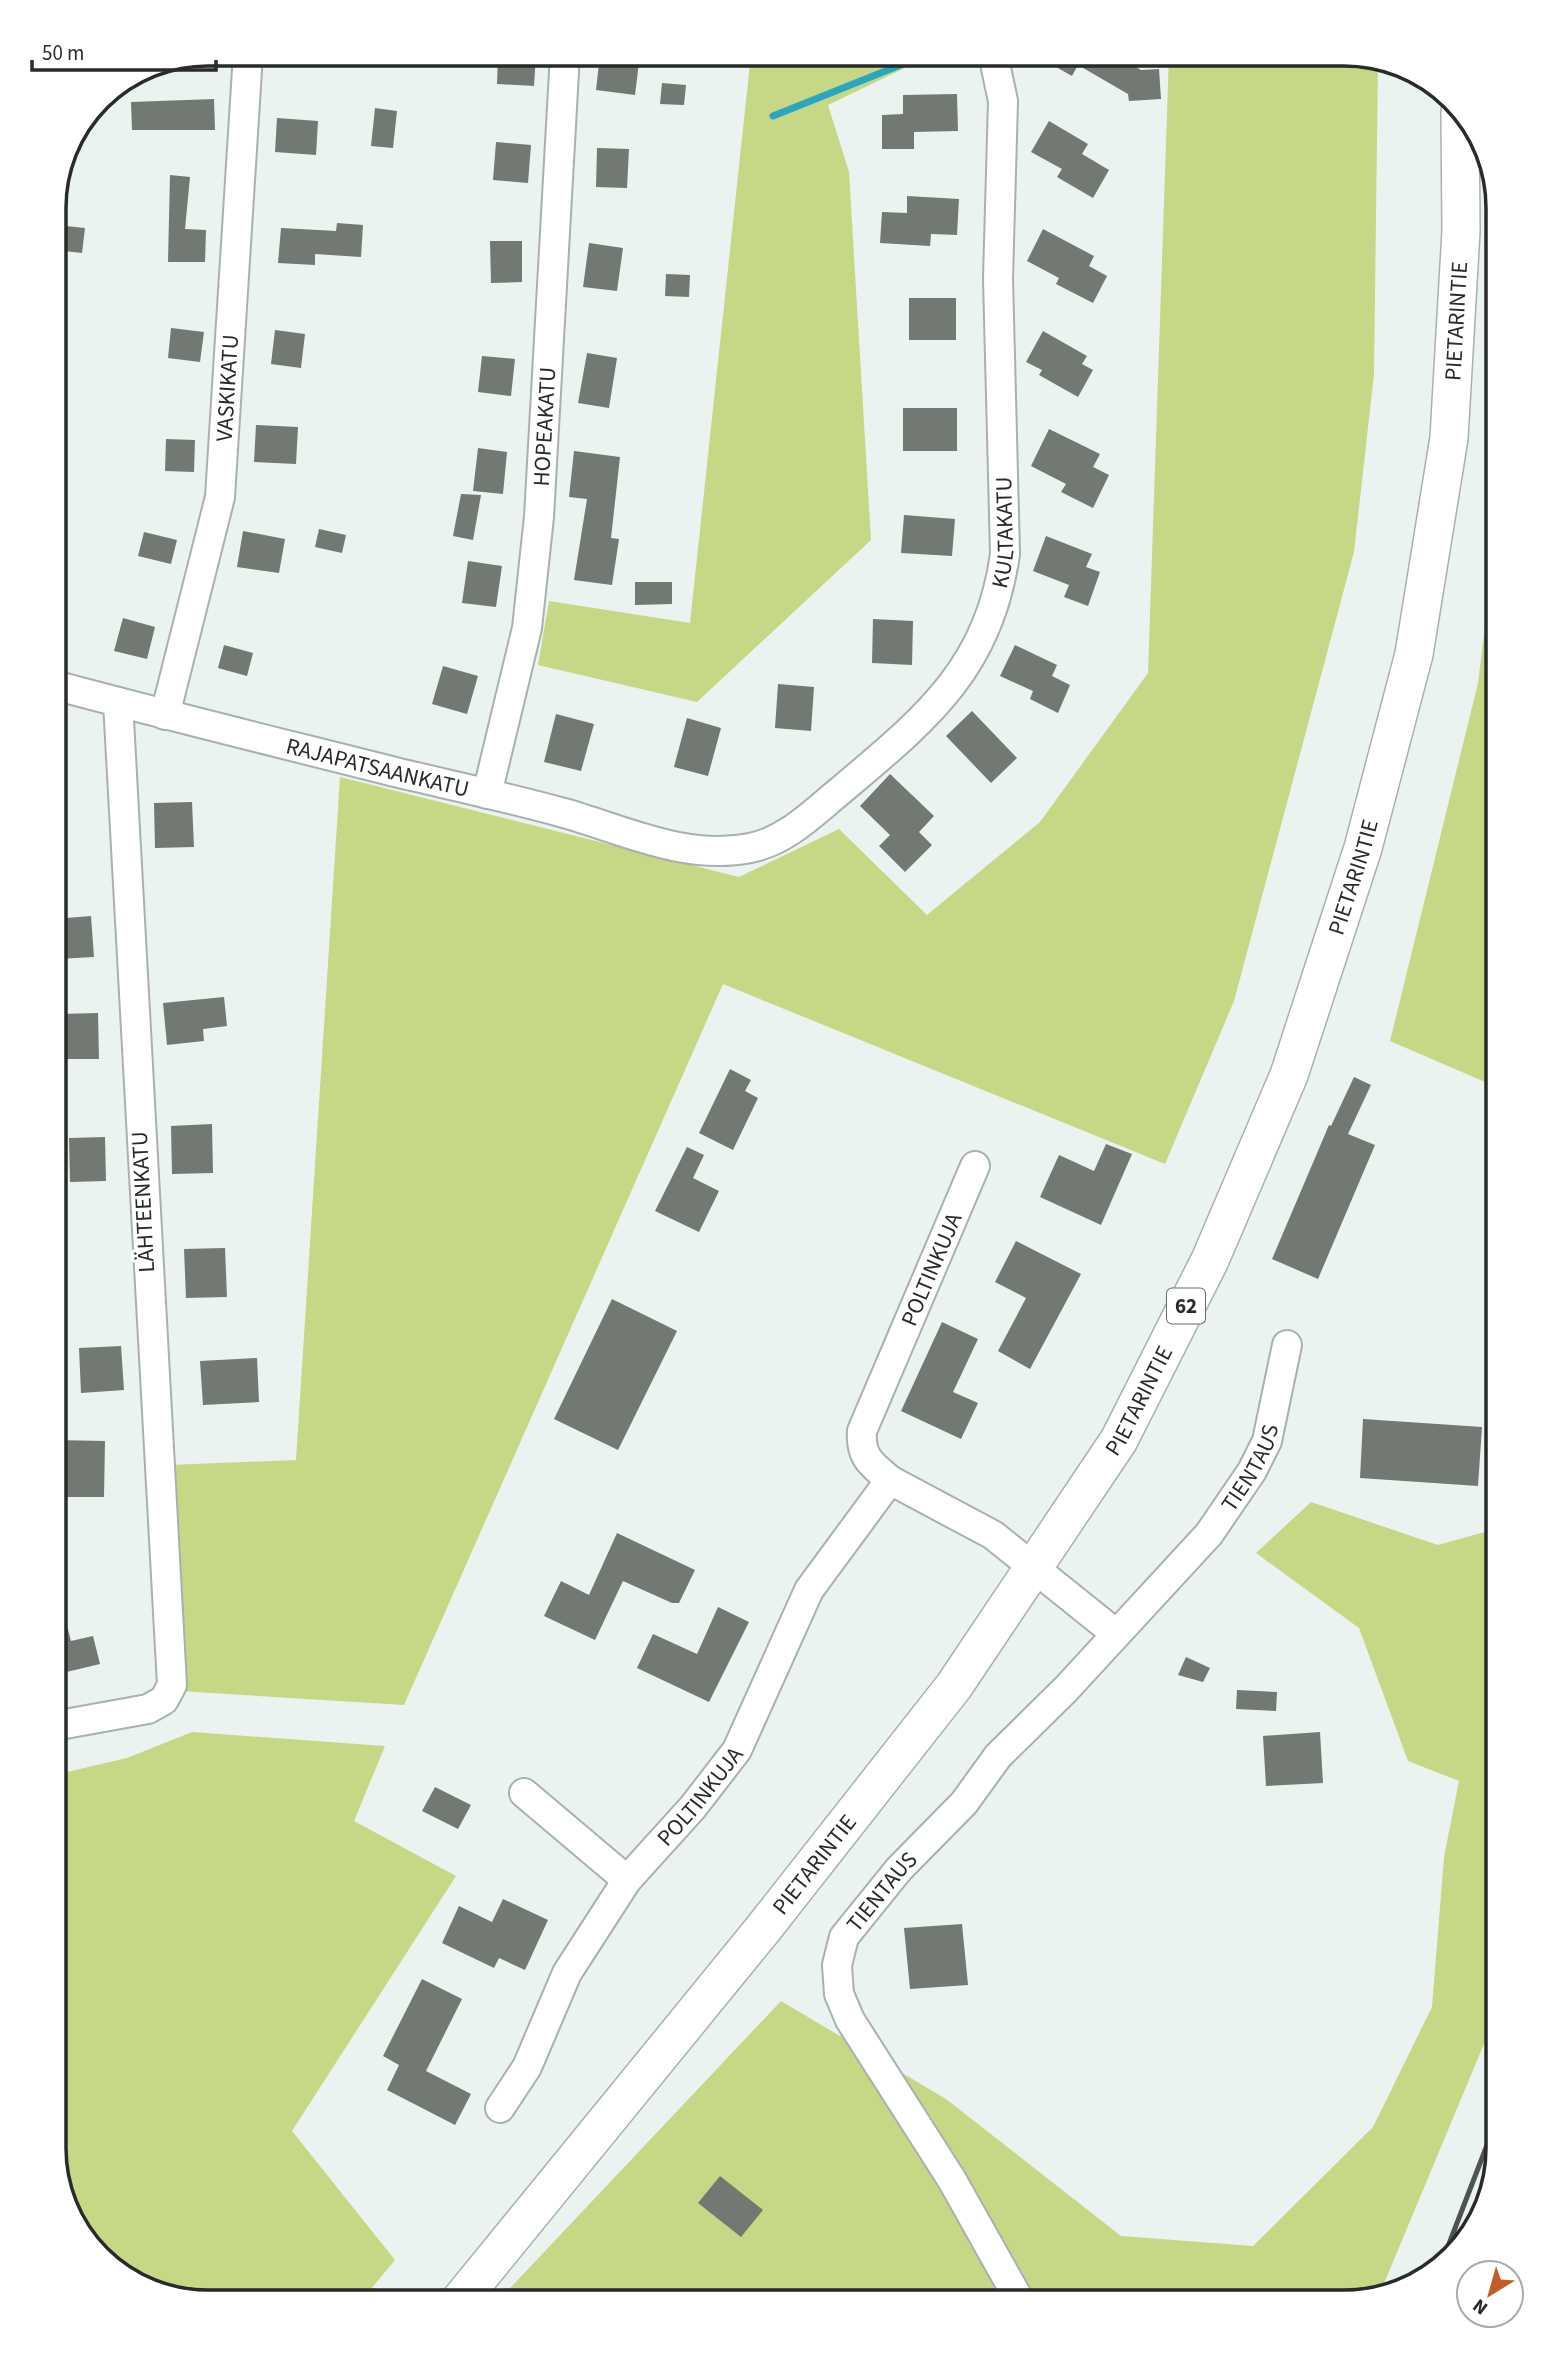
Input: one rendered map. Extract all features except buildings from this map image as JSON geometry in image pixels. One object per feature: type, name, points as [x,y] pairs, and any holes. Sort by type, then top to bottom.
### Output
[{"type":"main road","name":"PIETARINTIE","points":[[468,2290],[763,1929],[954,1686],[1119,1440],[1210,1259],[1289,1075],[1363,848],[1414,654],[1448,438],[1461,231],[1460,127]]},
{"type":"street","name":"VASKIKATU","points":[[164,715],[220,497],[247,66]]},
{"type":"street","name":"HOPEAKATU","points":[[487,794],[527,628],[537,531],[564,66]]},
{"type":"street","name":"KULTAKATU","points":[[701,851],[750,848],[802,823],[903,739],[939,703],[968,663],[988,625],[1000,591],[1005,554],[998,278],[1003,101],[996,67]]},
{"type":"street","name":"RAJAPATSAANKATU","points":[[67,688],[164,715],[564,813],[655,842],[701,851]]},
{"type":"street","name":"LÄHTEENKATU","points":[[66,1724],[148,1709],[164,1700],[172,1685],[118,702]]},
{"type":"street","name":"POLTINKUJA","points":[[975,1166],[862,1431],[861,1449],[874,1466],[890,1480],[993,1535],[1035,1566]]},
{"type":"street","name":"TIENTAUS","points":[[1014,2290],[952,2180],[850,2020],[838,1994],[837,1965],[844,1937],[899,1869],[964,1803],[998,1756],[1066,1689],[1209,1534],[1252,1471],[1267,1441],[1287,1345]]},
{"type":"street","name":"POLTINKUJA","points":[[500,2108],[527,2067],[567,1973],[627,1880],[693,1808],[737,1750],[809,1590],[890,1480]]},
{"type":"street","points":[[1035,1566],[1115,1633]]},
{"type":"street","points":[[524,1793],[627,1880]]},
{"type":"green space","points":[[750,66],[908,67],[828,105],[849,172],[871,540],[697,702],[538,665],[549,601],[690,623]]},
{"type":"green space","points":[[1169,67],[1354,67],[1378,70],[1374,374],[1354,552],[1234,1001],[1165,1164],[723,984],[404,1705],[179,1691],[168,1465],[296,1460],[340,777],[739,877],[839,829],[927,915],[1040,822],[1148,673]]},
{"type":"green space","points":[[1486,618],[1486,1082],[1390,1041],[1478,683]]},
{"type":"green space","points":[[1311,1502],[1438,1545],[1486,1532],[1486,2039],[1383,2285],[1344,2290],[508,2290],[781,2001],[946,2099],[1121,2236],[1253,2246],[1373,2127],[1432,2007],[1444,1857],[1459,1781],[1408,1761],[1359,1628],[1256,1553]]},
{"type":"green space","points":[[192,1732],[385,1746],[354,1821],[456,1876],[292,2131],[395,2260],[370,2290],[199,2290],[163,2283],[130,2267],[108,2249],[96,2235],[77,2203],[71,2185],[66,2148],[66,1772],[127,1758]]},
{"type":"waterway","points":[[773,116],[896,67]]},
{"type":"railway","points":[[1449,2245],[1486,2148]]}]
